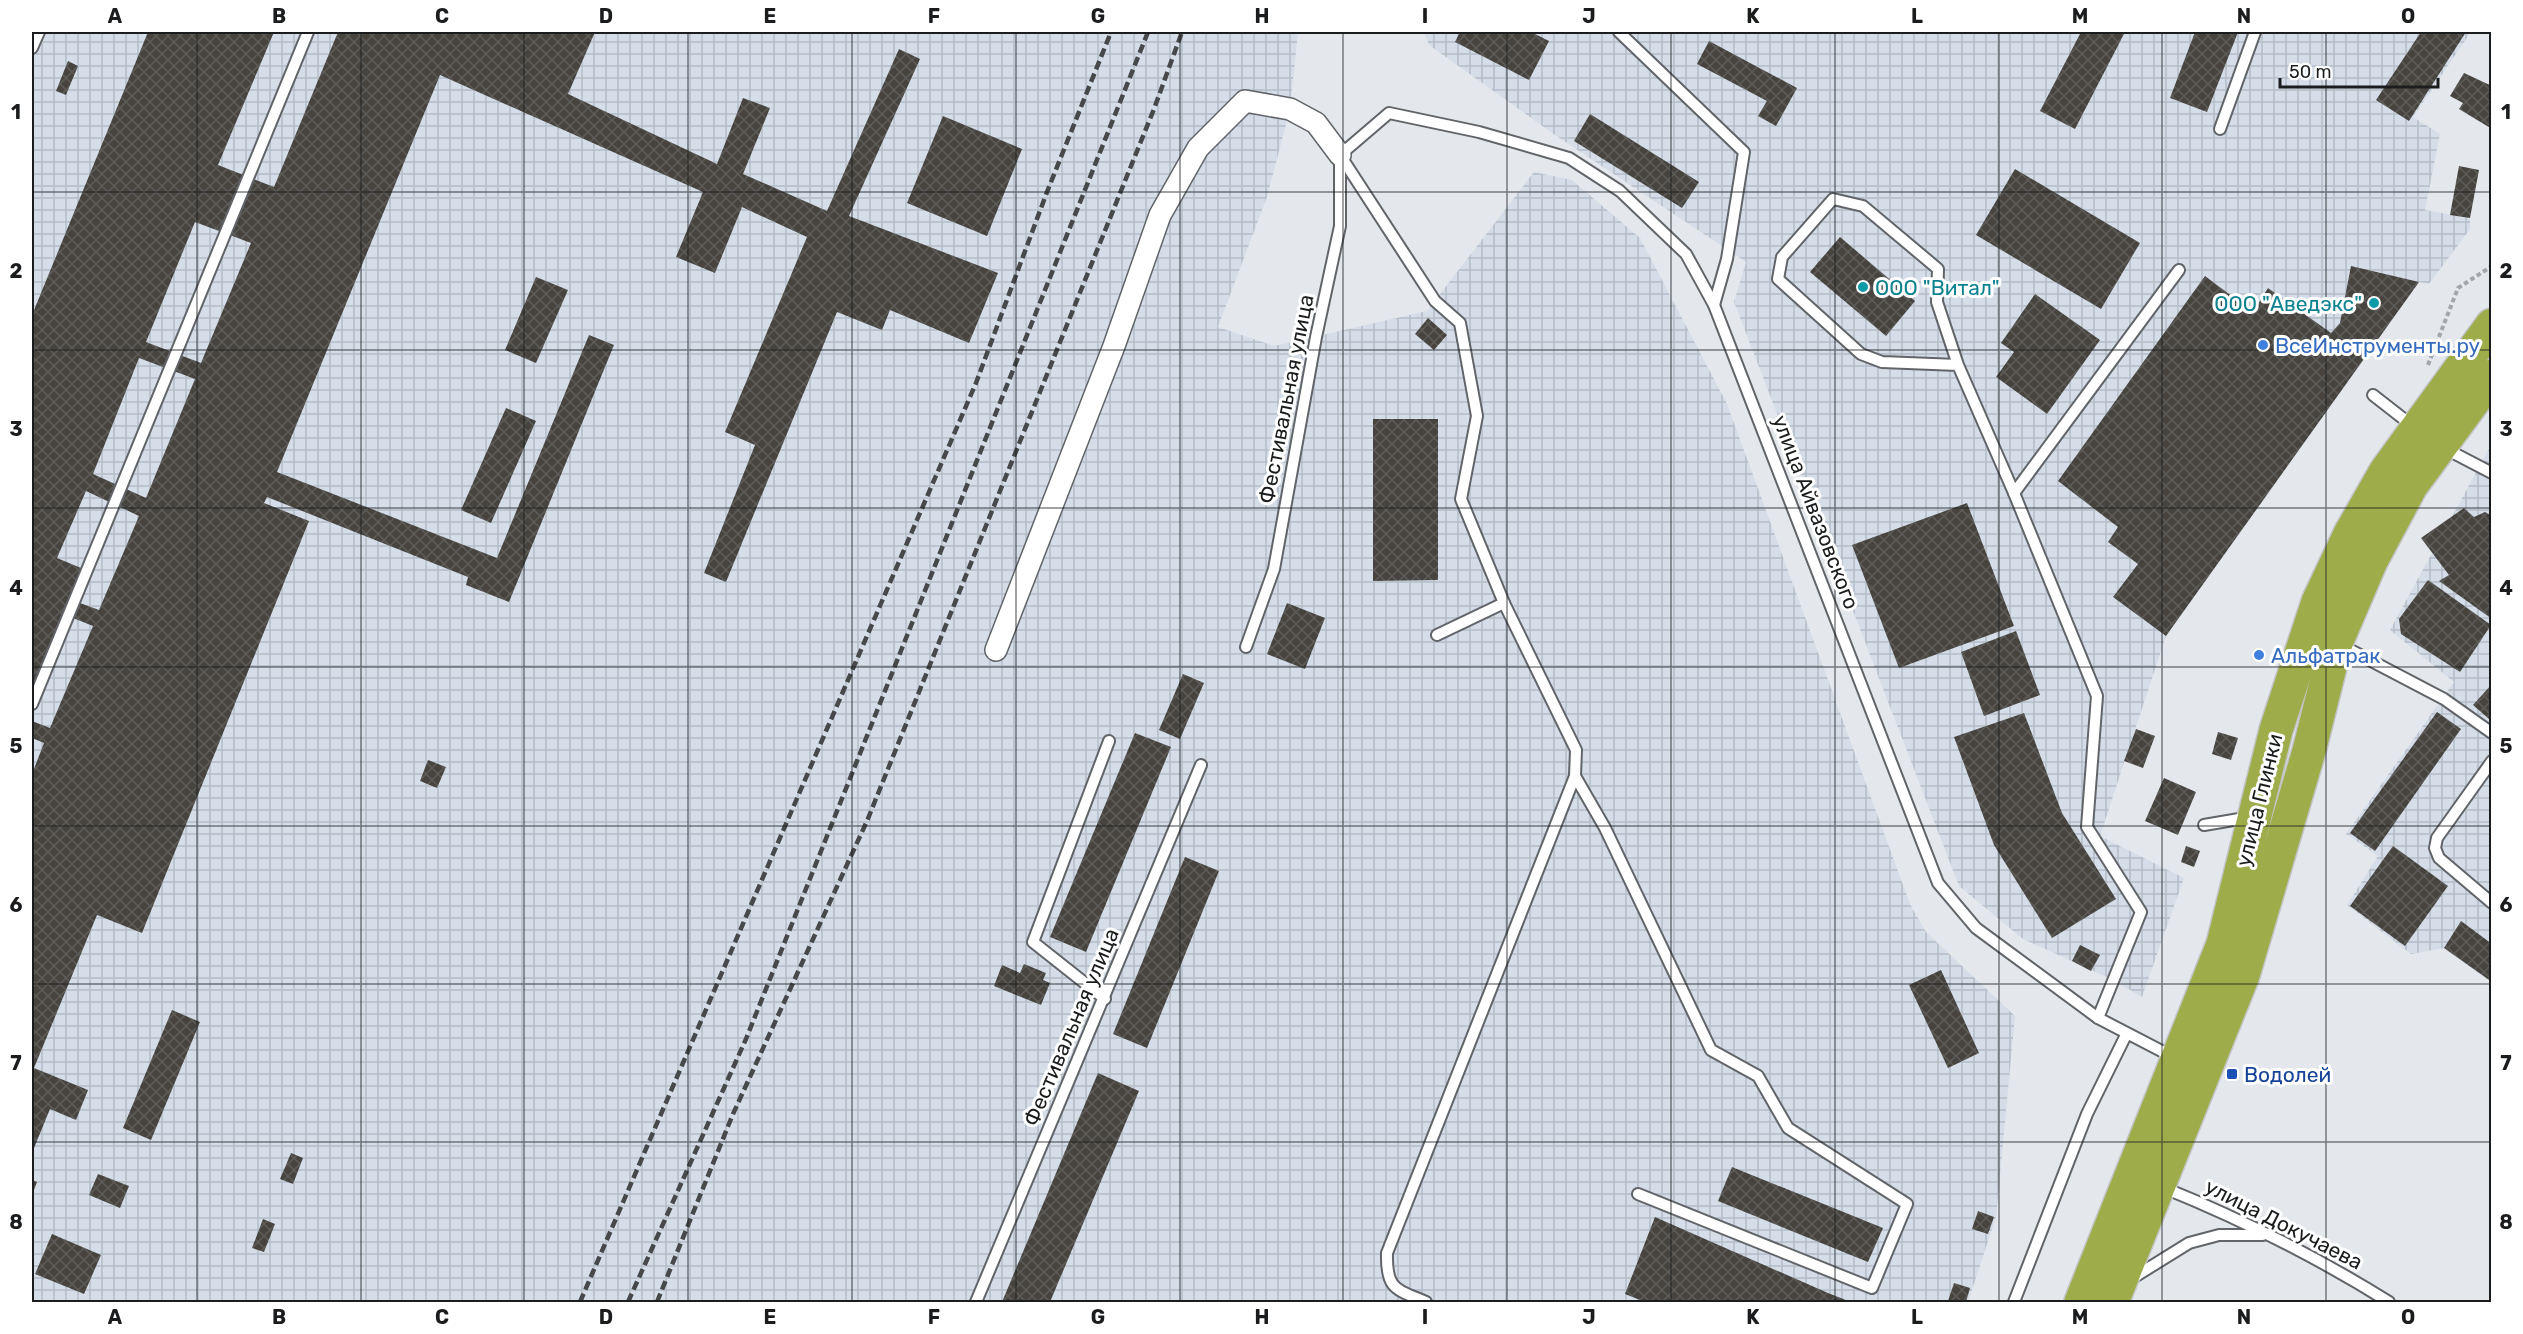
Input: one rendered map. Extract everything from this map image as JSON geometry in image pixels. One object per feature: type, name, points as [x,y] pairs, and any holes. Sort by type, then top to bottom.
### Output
[{"type":"highway","name":"улица Глинки","points":[[2081,1302],[2146,1179],[2243,975],[2309,751],[2336,643],[2371,561],[2412,486],[2427,437],[2492,325]]},
{"type":"highway","name":"улица Глинки","points":[[2115,1295],[2178,1059],[2223,944],[2277,730],[2318,602],[2350,534],[2386,471],[2427,437],[2492,376]]},
{"type":"street","points":[[996,650],[1114,346],[1160,215],[1198,148],[1245,101],[1290,109],[1316,123],[1340,155]]},
{"type":"lane","points":[[32,48],[39,32]]},
{"type":"lane","points":[[32,704],[308,32]]},
{"type":"lane","points":[[1619,32],[1744,152],[1727,259],[1714,305]]},
{"type":"lane","points":[[2220,129],[2255,32]]},
{"type":"lane","name":"улица Айвазовского","points":[[1340,155],[1389,113],[1479,132],[1569,158],[1620,191],[1686,254],[1714,305],[1938,882],[1976,928],[2098,1018],[2126,1035],[2178,1059]]},
{"type":"lane","points":[[1340,155],[1435,301],[1460,322],[1477,416],[1461,499],[1504,603],[1576,750],[1575,776],[1387,1254],[1387,1275],[1395,1289],[1426,1302]]},
{"type":"lane","name":"Фестивальная улица","points":[[1246,647],[1274,569],[1316,337],[1340,226],[1340,155]]},
{"type":"lane","points":[[1958,365],[1882,362],[1861,354],[1778,279],[1782,256],[1833,199],[1863,206],[1938,269],[1937,302],[1958,365],[2014,493],[2097,696],[2087,827],[2141,912],[2098,1018]]},
{"type":"lane","points":[[2014,493],[2179,270]]},
{"type":"lane","points":[[2373,395],[2427,437],[2492,473]]},
{"type":"lane","points":[[1437,635],[1504,603]]},
{"type":"lane","points":[[2336,643],[2444,699],[2492,733]]},
{"type":"lane","points":[[1105,999],[1033,942],[1109,741]]},
{"type":"lane","points":[[2492,761],[2437,838],[2435,848],[2439,858],[2492,903]]},
{"type":"lane","name":"Фестивальная улица","points":[[976,1302],[1105,999],[1201,765]]},
{"type":"lane","points":[[1575,776],[1605,828],[1711,1050],[1758,1076],[1788,1128],[1907,1204],[1872,1288],[1638,1194]]},
{"type":"lane","points":[[2204,825],[2255,816]]},
{"type":"lane","points":[[2014,1302],[2086,1114],[2126,1035]]},
{"type":"lane","name":"улица Докучаева","points":[[2146,1179],[2269,1235],[2339,1272],[2389,1302]]},
{"type":"lane","points":[[2115,1295],[2189,1243],[2219,1235],[2269,1235]]},
{"type":"path","points":[[2424,374],[2458,288],[2492,266]]},
{"type":"shaded area","points":[[32,32],[1298,32],[1290,109],[1267,197],[1218,327],[1274,346],[1427,311],[1534,172],[1572,180],[1640,238],[1727,404],[1910,904],[1926,932],[2015,1016],[1996,1217],[1968,1302],[32,1302]]},
{"type":"shaded area","name":"ООО \"Аведэкс\"","points":[[1424,32],[2471,32],[2413,117],[2440,134],[2425,210],[2470,218],[2470,229],[2429,284],[2419,282],[2166,636],[2100,836],[2184,878],[2142,997],[2113,980],[2023,939],[1959,886],[1734,302],[1746,262],[1555,135],[1429,45]]},
{"type":"shaded area","points":[[2491,445],[2491,982],[2444,948],[2411,954],[2347,905],[2378,856],[2346,834],[2454,682],[2390,630]]},
{"type":"building","points":[[148,32],[274,32],[218,165],[274,187],[338,32],[595,32],[568,94],[717,164],[743,98],[770,108],[743,174],[827,211],[899,49],[920,59],[849,216],[998,273],[969,343],[890,310],[882,330],[837,312],[726,582],[704,573],[755,445],[725,432],[807,237],[742,207],[715,273],[676,257],[703,192],[440,75],[277,472],[497,558],[589,335],[614,345],[509,602],[466,585],[468,577],[267,497],[264,503],[309,521],[142,933],[97,915],[34,1068],[88,1090],[76,1120],[50,1109],[32,1153],[32,774],[44,743],[32,738],[32,721],[50,728],[93,626],[63,614],[32,690],[32,315]],"holes":[[[195,222],[251,243],[201,363],[146,342]],[[139,358],[195,379],[146,498],[93,474]],[[86,491],[139,516],[99,610],[69,599],[81,568],[57,558]]]},
{"type":"building","points":[[1460,32],[1531,32],[1549,41],[1529,80],[1455,42]]},
{"type":"building","points":[[2081,32],[2125,32],[2075,129],[2040,111]]},
{"type":"building","points":[[2195,32],[2238,32],[2207,112],[2170,98]]},
{"type":"building","points":[[2421,32],[2466,32],[2409,121],[2376,100]]},
{"type":"building","points":[[1709,41],[1797,88],[1776,126],[1758,116],[1767,101],[1697,64]]},
{"type":"building","points":[[68,61],[78,66],[66,95],[56,91]]},
{"type":"building","points":[[2464,73],[2492,86],[2492,129],[2459,109],[2463,103],[2450,96]]},
{"type":"building","points":[[1590,114],[1699,182],[1682,208],[1574,141]]},
{"type":"building","points":[[943,116],[1022,149],[987,236],[907,203]]},
{"type":"building","points":[[2459,166],[2479,170],[2470,218],[2450,215]]},
{"type":"building","points":[[2015,169],[2140,243],[2101,309],[1976,235]]},
{"type":"building","name":"ООО \"Витал\"","points":[[1840,237],[1915,301],[1886,336],[1810,272]]},
{"type":"building","name":"ООО \"Аведэкс\"","points":[[2351,266],[2419,282],[2166,636],[2113,597],[2138,564],[2108,542],[2118,527],[2058,481],[2205,276],[2253,312],[2268,288],[2331,333],[2340,323]]},
{"type":"building","points":[[536,277],[568,290],[536,363],[505,350]]},
{"type":"building","points":[[2035,294],[2100,340],[2047,414],[1996,377],[2014,352],[2001,343]]},
{"type":"building","points":[[1428,318],[1447,335],[1434,350],[1415,334]]},
{"type":"building","points":[[506,408],[536,421],[491,523],[461,510]]},
{"type":"building","points":[[1373,419],[1438,419],[1438,580],[1373,581]]},
{"type":"building","points":[[1967,503],[2014,626],[1899,668],[1852,545]]},
{"type":"building","points":[[2464,508],[2474,517],[2485,512],[2492,516],[2492,619],[2439,581],[2449,575],[2421,538]]},
{"type":"building","points":[[2428,580],[2491,625],[2460,672],[2401,634],[2399,619]]},
{"type":"building","points":[[1287,603],[1325,618],[1305,669],[1267,654]]},
{"type":"building","points":[[2016,631],[2040,695],[1984,716],[1961,652]]},
{"type":"building","points":[[1183,674],[1204,683],[1180,739],[1159,730]]},
{"type":"building","points":[[2492,684],[2492,716],[2489,719],[2473,705]]},
{"type":"building","points":[[2437,712],[2461,729],[2375,851],[2350,833]]},
{"type":"building","points":[[2024,713],[2062,813],[2116,899],[2052,938],[1994,845],[1954,737]]},
{"type":"building","points":[[2136,729],[2155,736],[2143,768],[2124,761]]},
{"type":"building","points":[[2218,732],[2238,738],[2231,760],[2212,754]]},
{"type":"building","points":[[1135,733],[1171,747],[1086,952],[1050,937]]},
{"type":"building","points":[[428,760],[446,767],[437,788],[420,781]]},
{"type":"building","points":[[2164,778],[2196,792],[2178,835],[2145,821]]},
{"type":"building","points":[[2186,846],[2200,851],[2194,867],[2181,862]]},
{"type":"building","points":[[2393,846],[2448,886],[2405,946],[2350,906]]},
{"type":"building","points":[[1185,857],[1219,871],[1147,1048],[1113,1034]]},
{"type":"building","points":[[2461,921],[2492,944],[2492,982],[2444,948]]},
{"type":"building","points":[[2080,945],[2100,955],[2091,971],[2072,961]]},
{"type":"building","points":[[1024,964],[1046,973],[1043,980],[1050,983],[1041,1005],[994,986],[1002,965],[1020,973]]},
{"type":"building","points":[[1941,970],[1979,1053],[1948,1068],[1909,985]]},
{"type":"building","points":[[172,1010],[200,1022],[151,1140],[123,1128]]},
{"type":"building","points":[[1098,1073],[1139,1091],[1050,1302],[1002,1302]]},
{"type":"building","points":[[291,1153],[303,1158],[293,1184],[280,1179]]},
{"type":"building","points":[[1732,1167],[1883,1228],[1868,1262],[1718,1201]]},
{"type":"building","points":[[98,1174],[129,1186],[120,1208],[89,1195]]},
{"type":"building","points":[[32,1180],[37,1182],[32,1195]]},
{"type":"building","points":[[1978,1211],[1994,1217],[1988,1234],[1972,1229]]},
{"type":"building","points":[[1655,1217],[1851,1302],[1645,1302],[1625,1294]]},
{"type":"building","points":[[263,1219],[275,1224],[264,1252],[252,1248]]},
{"type":"building","points":[[52,1234],[101,1255],[84,1294],[35,1274]]},
{"type":"building","points":[[1954,1283],[1970,1288],[1966,1302],[1948,1301]]},
{"type":"railway","points":[[580,1302],[976,383],[1047,192],[1111,32]]},
{"type":"railway","points":[[628,1302],[746,1039],[1148,32]]},
{"type":"railway","points":[[657,1302],[733,1114],[867,821],[1154,109],[1182,32]]},
{"type":"place","name":"ООО \"Витал\"","points":[[1863,287]]},
{"type":"place","name":"ООО \"Аведэкс\"","points":[[2374,303]]},
{"type":"place","name":"ВсеИнструменты.ру","points":[[2263,345]]},
{"type":"place","name":"Альфатрак","points":[[2259,655]]},
{"type":"place","name":"Водолей","points":[[2232,1074]]}]
